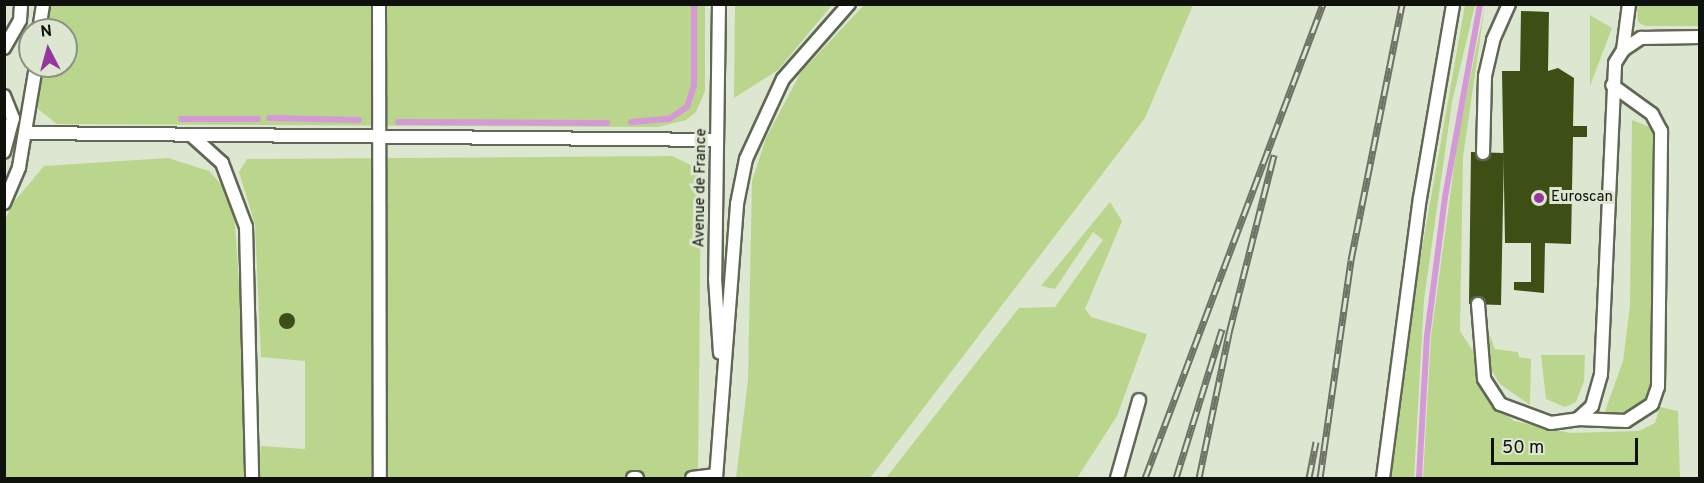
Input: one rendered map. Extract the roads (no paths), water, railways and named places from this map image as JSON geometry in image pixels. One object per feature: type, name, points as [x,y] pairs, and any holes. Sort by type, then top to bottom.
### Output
[{"type":"lane","points":[[4,48],[20,20],[21,4]]},
{"type":"lane","points":[[379,4],[376,137],[380,478]]},
{"type":"lane","name":"Avenue de France","points":[[719,4],[715,278],[721,372]]},
{"type":"lane","points":[[692,478],[716,477],[721,372],[733,294],[737,204],[746,159],[783,79],[849,4]]},
{"type":"lane","points":[[1383,478],[1420,198],[1454,4]]},
{"type":"lane","points":[[1483,153],[1485,76],[1493,40],[1509,4]]},
{"type":"lane","points":[[1578,419],[1592,406],[1601,374],[1612,85],[1615,63],[1623,50],[1629,4]]},
{"type":"lane","points":[[1623,50],[1641,38],[1700,37]]},
{"type":"lane","points":[[4,202],[27,133],[34,78]]},
{"type":"lane","points":[[1478,304],[1484,379],[1500,404],[1551,423],[1578,419],[1626,421],[1652,404],[1658,387],[1661,131],[1652,114],[1612,85]]},
{"type":"lane","points":[[4,96],[13,118],[4,152]]},
{"type":"lane","points":[[27,133],[717,140]]},
{"type":"lane","points":[[191,135],[222,163],[246,227],[252,478]]},
{"type":"lane","points":[[1117,478],[1139,399]]},
{"type":"waterway","points":[[631,122],[669,119],[687,107],[694,85],[694,4]]},
{"type":"waterway","points":[[1419,478],[1427,336],[1445,197],[1480,4]]},
{"type":"waterway","points":[[269,118],[359,120]]},
{"type":"waterway","points":[[181,119],[258,119]]},
{"type":"waterway","points":[[398,122],[607,123]]},
{"type":"railway","points":[[1145,478],[1323,4]]},
{"type":"railway","points":[[1320,478],[1351,260],[1402,4]]},
{"type":"railway","points":[[1199,478],[1229,333],[1274,155]]},
{"type":"railway","points":[[1176,478],[1222,329]]},
{"type":"railway","points":[[1309,478],[1316,442]]},
{"type":"place","name":"Euroscan","points":[[1539,198]]}]
